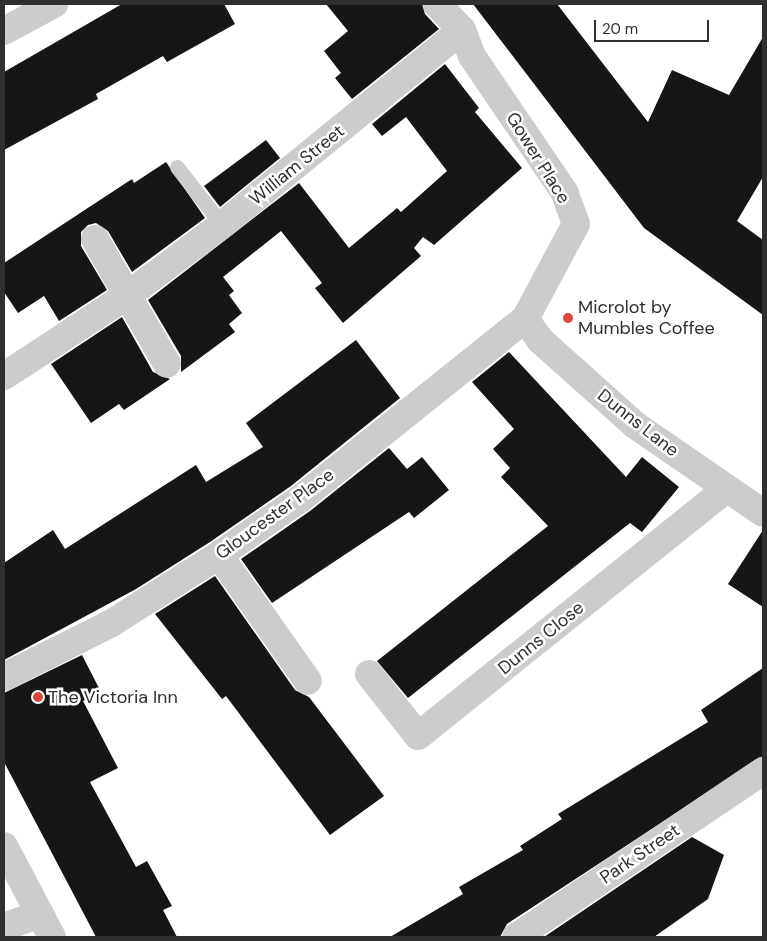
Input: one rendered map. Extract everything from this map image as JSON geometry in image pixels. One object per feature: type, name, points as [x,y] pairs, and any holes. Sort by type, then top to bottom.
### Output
[{"type":"street","points":[[4,31],[54,4]]},
{"type":"street","name":"Gower Place","points":[[437,4],[462,30],[472,56],[565,193],[576,224],[525,319]]},
{"type":"street","name":"William Street","points":[[4,376],[128,295],[222,226],[462,30]]},
{"type":"street","points":[[95,240],[167,364]]},
{"type":"street","name":"Dunns Lane","points":[[525,319],[540,340],[635,425],[763,513]]},
{"type":"street","name":"Gloucester Place","points":[[4,676],[110,624],[219,555],[300,499],[525,319]]},
{"type":"street","name":"Dunns Close","points":[[368,674],[418,736],[726,489]]},
{"type":"street","points":[[219,555],[308,682]]},
{"type":"street","name":"Park Street","points":[[516,937],[763,771]]},
{"type":"street","points":[[4,846],[46,926],[4,927]]},
{"type":"lane","points":[[177,167],[222,226]]},
{"type":"building","points":[[122,4],[224,4],[235,24],[167,62],[163,56],[96,94],[98,99],[4,150],[4,72]]},
{"type":"building","points":[[326,4],[422,4],[425,14],[439,29],[352,99],[335,78],[341,73],[324,51],[348,31]]},
{"type":"building","points":[[473,4],[557,4],[648,122],[672,70],[729,95],[763,37],[763,177],[737,221],[763,240],[763,315],[644,228]]},
{"type":"building","points":[[445,64],[479,108],[475,112],[522,168],[434,245],[423,237],[414,248],[421,256],[343,323],[315,288],[322,283],[281,231],[223,277],[234,291],[229,295],[242,313],[229,324],[235,332],[181,372],[181,356],[148,300],[299,183],[349,248],[397,208],[401,212],[447,171],[406,117],[382,136],[372,124]]},
{"type":"building","points":[[266,140],[280,158],[220,207],[204,186]]},
{"type":"building","points":[[166,162],[205,218],[132,272],[108,231],[96,223],[88,225],[81,232],[81,246],[107,290],[59,321],[44,296],[18,313],[4,292],[4,263],[132,179],[134,183]]},
{"type":"building","points":[[122,317],[153,372],[170,379],[124,410],[119,404],[91,423],[51,364]]},
{"type":"building","points":[[356,340],[400,398],[291,486],[210,542],[136,589],[4,660],[4,563],[53,530],[65,549],[196,465],[206,482],[263,447],[246,423]]},
{"type":"building","points":[[509,352],[626,477],[642,457],[679,487],[642,532],[630,523],[408,698],[377,661],[548,526],[501,477],[510,468],[493,449],[514,429],[472,382]]},
{"type":"building","points":[[389,448],[407,469],[422,457],[449,490],[414,518],[409,512],[272,603],[241,559],[310,511]]},
{"type":"building","points":[[763,530],[763,607],[728,584]]},
{"type":"building","points":[[215,576],[295,690],[309,697],[384,796],[330,835],[226,696],[222,699],[155,614]]},
{"type":"building","points":[[82,655],[101,692],[83,701],[118,768],[90,782],[136,867],[147,861],[172,906],[163,910],[177,937],[96,937],[4,762],[4,693]]},
{"type":"building","points":[[763,668],[763,756],[507,924],[500,937],[390,937],[463,894],[459,887],[523,850],[520,846],[562,819],[558,814],[708,722],[701,710]]},
{"type":"building","points":[[692,837],[724,855],[708,899],[654,937],[544,937]]},
{"type":"place","name":"Microlot by Mumbles Coffee","points":[[568,318]]},
{"type":"place","name":"The Victoria Inn","points":[[38,697]]}]
